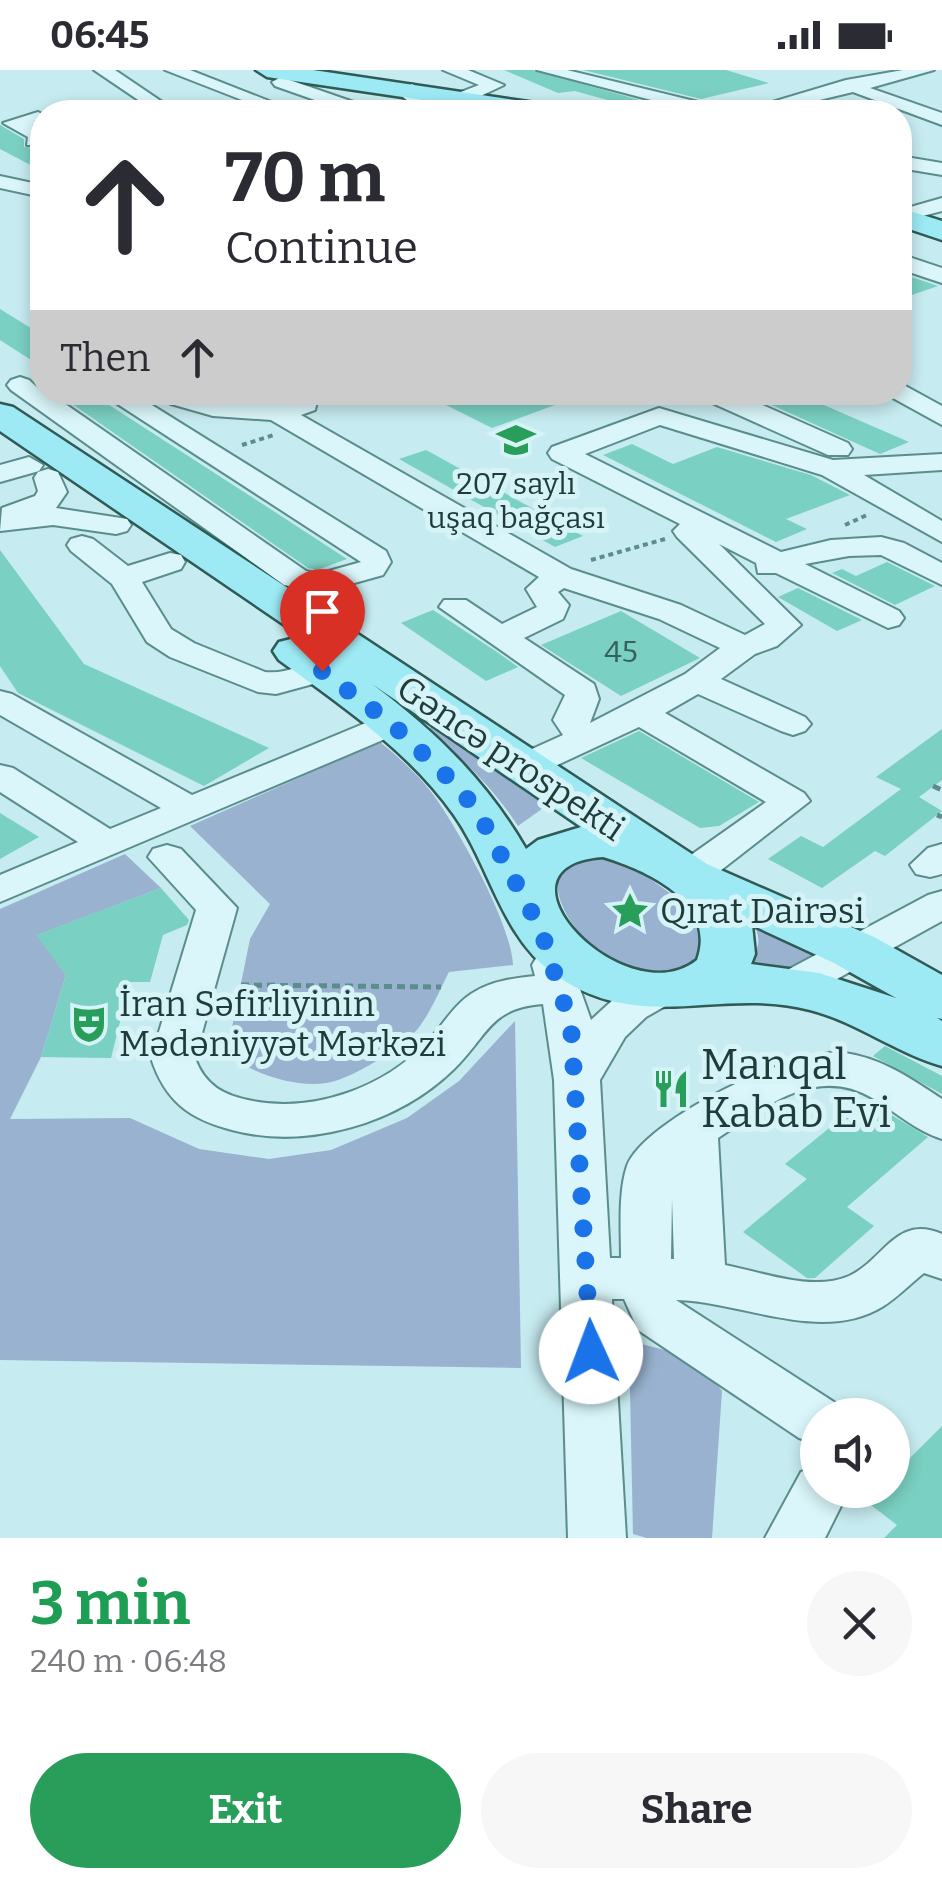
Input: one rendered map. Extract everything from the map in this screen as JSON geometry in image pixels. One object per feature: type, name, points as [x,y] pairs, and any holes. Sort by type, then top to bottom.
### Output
[{"type":"main road","points":[[278,78],[412,89],[445,100]]},
{"type":"main road","points":[[912,220],[942,231]]},
{"type":"main road","name":"Gəncə prospekti","points":[[32,405],[525,766],[688,876],[854,950],[942,1000]]},
{"type":"main road","name":"Gəncə prospekti","points":[[19,465],[99,535],[170,562],[392,724],[432,760],[479,814],[537,922]]},
{"type":"main road","points":[[674,988],[722,970],[730,955],[732,939],[714,905],[688,876],[628,847],[604,841],[574,842],[550,852],[532,875],[529,888],[537,922],[560,952],[605,978],[626,986],[674,988],[743,979],[793,985],[873,1010],[942,1046]]},
{"type":"street","points":[[111,75],[165,70]]},
{"type":"street","points":[[174,70],[257,100]]},
{"type":"street","points":[[452,70],[510,83]]},
{"type":"street","points":[[799,100],[925,70]]},
{"type":"street","points":[[471,100],[510,83],[551,72],[668,100]]},
{"type":"street","points":[[828,74],[876,100]]},
{"type":"street","points":[[111,75],[150,100]]},
{"type":"street","points":[[244,95],[278,78],[332,100]]},
{"type":"street","points":[[696,86],[731,100]]},
{"type":"street","points":[[908,100],[924,92]]},
{"type":"street","points":[[912,113],[942,119]]},
{"type":"street","points":[[912,118],[942,130]]},
{"type":"street","points":[[30,120],[12,123],[30,131]]},
{"type":"street","points":[[912,164],[942,169]]},
{"type":"street","points":[[0,182],[30,188]]},
{"type":"street","points":[[912,213],[942,204]]},
{"type":"street","points":[[912,265],[942,276]]},
{"type":"street","points":[[912,398],[942,417]]},
{"type":"street","points":[[34,405],[295,578],[319,584],[372,568],[376,562],[132,405]]},
{"type":"street","points":[[204,405],[220,410],[281,410],[560,576],[670,612],[743,646]]},
{"type":"street","points":[[739,405],[876,466]]},
{"type":"street","points":[[888,618],[778,562],[675,518],[562,452],[659,416],[832,469],[942,533]]},
{"type":"street","points":[[832,469],[942,462]]},
{"type":"street","points":[[2,512],[45,502],[53,492],[19,465]]},
{"type":"street","points":[[2,512],[52,516],[99,535],[159,635],[182,650],[258,682],[276,684],[322,671]]},
{"type":"street","points":[[525,766],[640,713],[698,681],[743,646],[766,639],[784,625],[675,518]]},
{"type":"street","points":[[739,580],[778,562],[860,545],[893,549],[942,576]]},
{"type":"street","points":[[124,578],[170,562]]},
{"type":"street","points":[[500,637],[552,612],[554,605],[542,596],[542,589],[560,576]]},
{"type":"street","points":[[455,607],[582,691],[582,699],[570,720],[582,738]]},
{"type":"street","points":[[698,681],[794,724]]},
{"type":"street","points":[[0,701],[191,810]]},
{"type":"street","points":[[640,713],[783,793],[790,801],[688,876]]},
{"type":"street","points":[[0,890],[392,724]]},
{"type":"street","points":[[0,776],[109,845]]},
{"type":"street","points":[[168,857],[217,908],[173,1058],[178,1075],[206,1108],[262,1122],[316,1119],[364,1105],[435,1061],[486,1004],[514,993],[561,988]]},
{"type":"street","points":[[793,985],[942,904]]},
{"type":"street","points":[[537,922],[571,1026],[588,1278],[598,1538]]},
{"type":"street","points":[[576,1080],[606,1026],[634,1003],[674,988]]},
{"type":"street","points":[[800,1409],[656,1314],[649,1304],[650,1168],[658,1155],[793,1074],[827,1066],[867,1075],[942,1122]]},
{"type":"street","points":[[694,1132],[700,1280]]},
{"type":"street","points":[[588,1278],[648,1276],[700,1280],[812,1303],[862,1294],[935,1244]]},
{"type":"street","points":[[794,1538],[811,1508]]},
{"type":"path","points":[[211,455],[281,410]]},
{"type":"path","points":[[560,576],[618,548],[641,548],[675,518]]},
{"type":"path","points":[[934,786],[942,790]]},
{"type":"path","points":[[241,985],[441,987]]},
{"type":"shaded area","points":[[432,727],[546,806],[518,826],[476,774],[424,729]]},
{"type":"shaded area","points":[[380,742],[426,786],[460,838],[495,905],[513,965],[449,972],[414,1033],[388,1054],[354,1073],[322,1084],[277,1079],[248,1067],[227,1052],[250,939],[270,904],[190,826]]},
{"type":"shaded area","points":[[125,854],[161,888],[37,935],[66,975],[41,1057],[10,1119],[130,1118],[199,1149],[269,1159],[331,1150],[407,1118],[459,1081],[515,1021],[521,1368],[0,1360],[0,909]]},
{"type":"shaded area","points":[[601,855],[635,868],[703,917],[707,955],[668,973],[647,977],[626,973],[600,955],[572,924],[558,889],[560,874],[571,862]]},
{"type":"shaded area","points":[[749,917],[825,957],[796,970],[749,964],[758,940]]},
{"type":"shaded area","points":[[629,1341],[697,1358],[722,1391],[712,1538],[647,1538],[633,1534]]},
{"type":"building","points":[[504,70],[533,70],[639,100],[607,100],[575,91],[558,93]]},
{"type":"building","points":[[583,70],[726,70],[769,83],[701,99]]},
{"type":"building","points":[[0,125],[24,139],[24,147],[30,147],[30,165],[0,149]]},
{"type":"building","points":[[912,277],[938,286],[912,295]]},
{"type":"building","points":[[0,309],[30,328],[30,359],[0,340]]},
{"type":"building","points":[[74,405],[109,405],[347,559],[317,570],[308,568]]},
{"type":"building","points":[[446,405],[555,405],[492,428]]},
{"type":"building","points":[[772,405],[824,405],[909,442],[880,454]]},
{"type":"building","points":[[632,444],[673,464],[717,447],[811,475],[850,495],[786,519],[807,529],[776,542],[603,455]]},
{"type":"building","points":[[426,450],[583,536],[555,547],[399,459]]},
{"type":"building","points":[[0,550],[84,664],[269,748],[204,786],[18,693],[0,666]]},
{"type":"building","points":[[887,562],[935,586],[895,605],[832,573],[842,569],[856,576]]},
{"type":"building","points":[[798,588],[862,620],[837,631],[778,597]]},
{"type":"building","points":[[433,610],[518,667],[486,681],[401,623]]},
{"type":"building","points":[[621,611],[700,658],[621,696],[541,645]]},
{"type":"building","points":[[942,729],[942,780],[919,797],[942,811],[885,856],[875,851],[822,888],[768,859],[801,836],[823,847],[901,789],[876,777]]},
{"type":"building","points":[[639,731],[759,802],[719,826],[700,828],[581,758]]},
{"type":"building","points":[[0,813],[39,837],[0,859]]},
{"type":"building","points":[[161,888],[189,920],[187,925],[163,935],[150,982],[130,982],[111,1058],[41,1057],[66,975],[36,935]]},
{"type":"building","points":[[885,1046],[942,1076],[942,1094],[873,1056]]},
{"type":"building","points":[[865,1099],[928,1137],[847,1207],[874,1226],[815,1278],[807,1278],[743,1232],[807,1179],[785,1164]]},
{"type":"building","points":[[942,1426],[942,1538],[884,1538],[897,1525],[875,1508],[910,1508],[910,1458]]},
{"type":"place","name":"207 saylı uşaq bağçası","points":[[516,440]]},
{"type":"place","name":"Qırat Dairəsi","points":[[630,911]]},
{"type":"place","name":"İran Səfirliyinin Mədəniyyət Mərkəzi","points":[[89,1024]]},
{"type":"place","name":"Manqal Kabab Evi","points":[[671,1089]]},
{"type":"route","points":[[322,671],[392,724],[458,787],[479,814],[541,930],[571,1026],[591,1352]]}]
